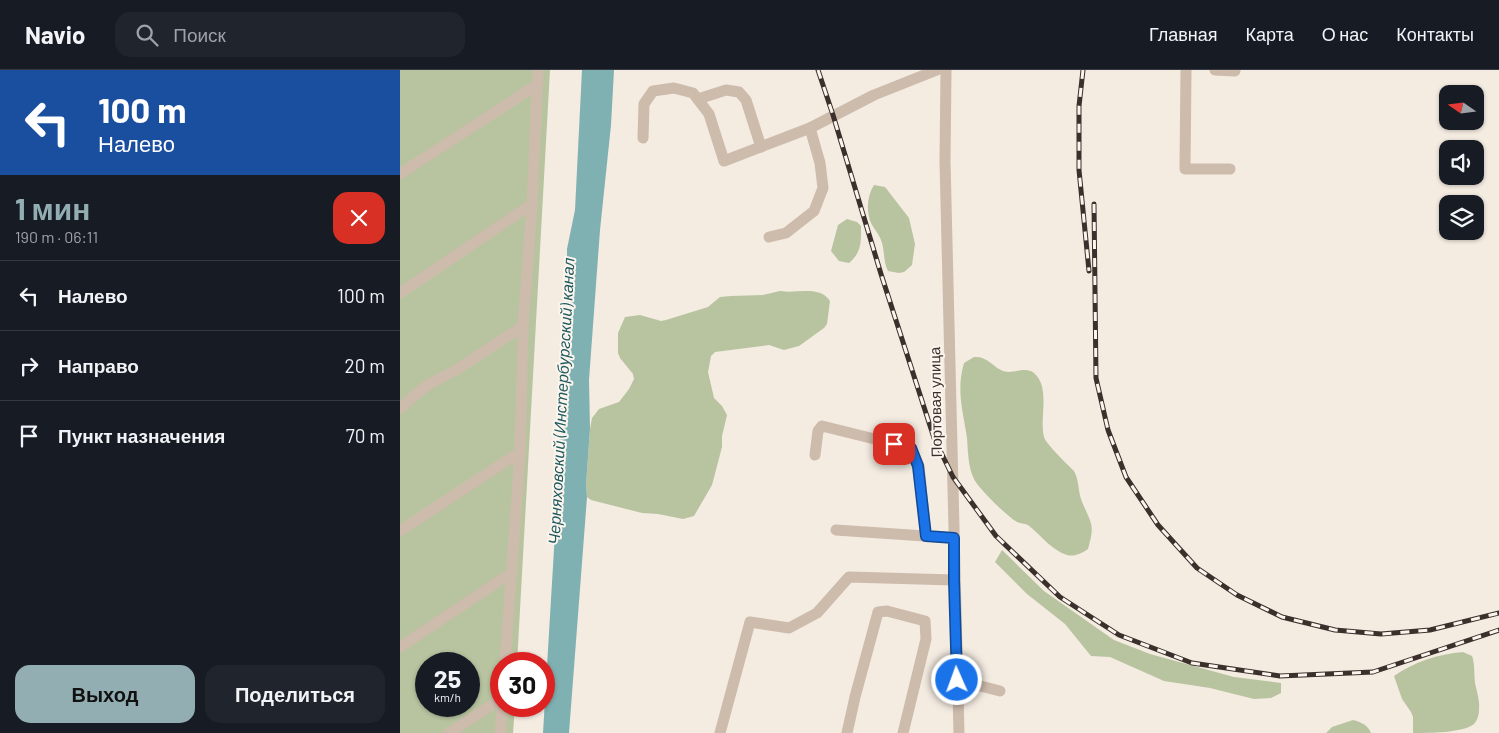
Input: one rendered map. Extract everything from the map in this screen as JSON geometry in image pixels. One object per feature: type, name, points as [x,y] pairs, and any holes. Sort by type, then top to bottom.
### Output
[{"type":"street","points":[[506,652],[520,452],[524,326],[538,70]]},
{"type":"street","points":[[643,138],[644,104],[653,91],[674,88],[693,93],[708,114],[724,161],[810,128],[874,96],[937,70]]},
{"type":"street","name":"Портовая улица","points":[[946,70],[945,161],[959,733]]},
{"type":"street","points":[[1186,70],[1185,169],[1230,169]]},
{"type":"street","points":[[1215,70],[1235,71]]},
{"type":"street","points":[[400,174],[538,84]]},
{"type":"street","points":[[698,100],[726,90],[738,92],[746,100],[761,147]]},
{"type":"street","points":[[770,237],[786,233],[814,211],[823,188],[820,163],[810,128]]},
{"type":"street","points":[[400,293],[532,204]]},
{"type":"street","points":[[400,408],[426,386],[456,370],[524,326]]},
{"type":"street","points":[[815,455],[818,431],[822,426],[911,448],[918,466],[926,536]]},
{"type":"street","points":[[400,531],[520,452]]},
{"type":"street","points":[[836,530],[954,538]]},
{"type":"street","points":[[400,647],[511,573]]},
{"type":"street","points":[[720,733],[750,622],[789,628],[817,613],[849,577],[954,580]]},
{"type":"street","points":[[847,733],[878,612],[887,611],[925,621],[926,639],[903,733]]},
{"type":"street","points":[[957,680],[1000,691]]},
{"type":"street","points":[[449,733],[490,706]]},
{"type":"street","points":[[500,733],[501,717]]},
{"type":"green space","points":[[400,70],[550,70],[518,652],[490,652],[490,717],[514,717],[513,733],[400,733]]},
{"type":"green space","points":[[874,185],[885,187],[909,218],[915,244],[912,265],[904,272],[888,271],[885,264],[881,240],[868,214],[870,194]]},
{"type":"green space","points":[[847,219],[857,222],[861,226],[859,251],[849,263],[839,261],[831,251],[838,225]]},
{"type":"green space","points":[[780,291],[807,291],[820,293],[825,296],[830,301],[827,324],[799,346],[784,350],[769,345],[715,352],[711,356],[708,372],[714,398],[727,415],[722,436],[722,447],[712,485],[694,516],[683,519],[642,513],[591,500],[587,497],[586,485],[592,418],[599,409],[619,402],[634,379],[633,374],[618,353],[618,333],[625,317],[640,315],[661,321],[708,307],[720,297],[763,295]]},
{"type":"green space","points":[[974,357],[986,359],[1005,372],[1030,371],[1039,379],[1043,395],[1044,437],[1074,471],[1081,499],[1091,523],[1092,533],[1088,549],[1083,552],[1076,555],[1067,555],[1056,550],[1028,525],[1017,522],[1007,514],[987,495],[974,479],[969,464],[960,391],[964,363]]},
{"type":"green space","points":[[1002,550],[1044,591],[1114,640],[1150,654],[1234,677],[1281,683],[1281,693],[1271,698],[1254,699],[1210,688],[1164,681],[1110,657],[1091,656],[1065,624],[1027,594],[995,562]]},
{"type":"green space","points":[[1463,652],[1472,656],[1474,662],[1475,683],[1479,703],[1479,714],[1476,721],[1469,727],[1454,731],[1413,733],[1413,717],[1402,699],[1394,676],[1427,660]]},
{"type":"green space","points":[[1353,720],[1364,724],[1371,733],[1326,733],[1332,727]]},
{"type":"water","name":"Черняховский (Инстербургский) канал","points":[[582,70],[614,70],[589,380],[590,429],[586,485],[587,497],[569,733],[543,733],[544,717],[555,717],[555,652],[548,652],[556,516],[554,503],[562,461],[558,426],[559,402],[565,375],[567,249],[575,210]]},
{"type":"railway","points":[[818,70],[934,438],[953,477],[996,536],[1060,597],[1119,635],[1192,663],[1280,676],[1373,672],[1499,630]]},
{"type":"railway","points":[[1083,70],[1079,106],[1079,170],[1089,271]]},
{"type":"railway","points":[[1094,204],[1096,378],[1108,430],[1126,477],[1158,525],[1197,568],[1237,595],[1282,617],[1335,630],[1381,634],[1430,630],[1499,613]]},
{"type":"route","points":[[894,444],[911,448],[918,466],[926,536],[954,538],[957,680]]}]
